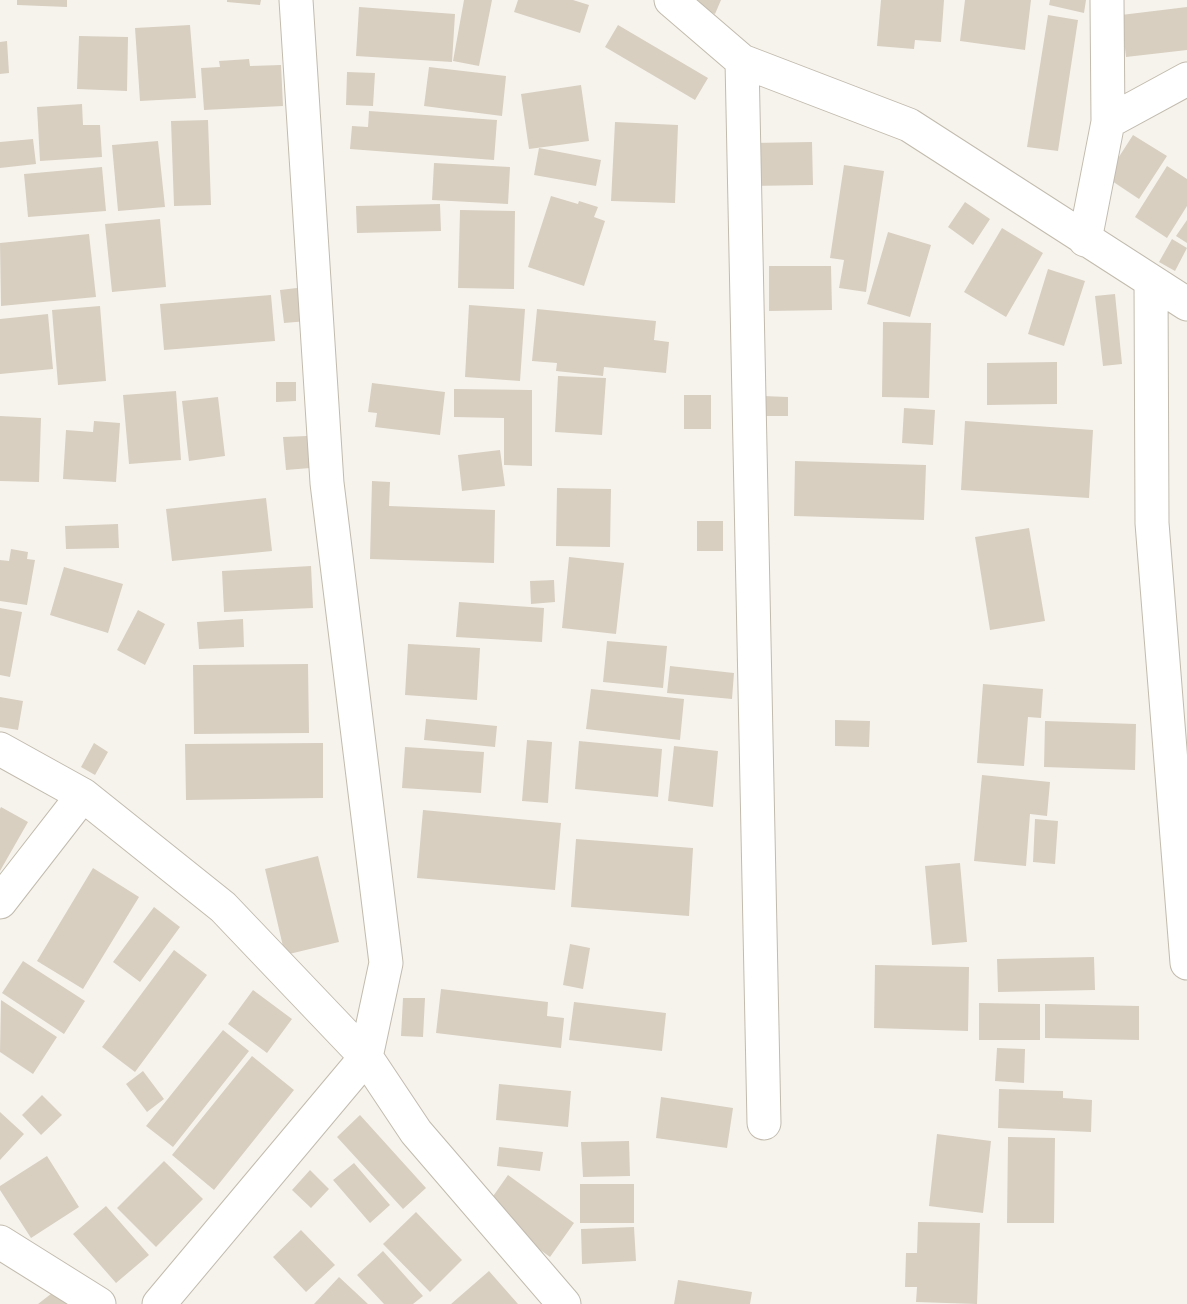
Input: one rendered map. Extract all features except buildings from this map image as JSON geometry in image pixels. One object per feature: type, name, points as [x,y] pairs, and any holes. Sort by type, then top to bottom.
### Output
[{"type":"street","points":[[159,1304],[366,1057],[386,963],[327,483],[296,0]]},
{"type":"street","points":[[671,0],[742,61],[909,125],[1187,304]]},
{"type":"street","points":[[1085,240],[1108,122],[1107,0]]},
{"type":"street","points":[[742,61],[764,1123]]},
{"type":"street","points":[[1108,122],[1187,79]]},
{"type":"street","points":[[1151,281],[1152,523],[1187,963]]},
{"type":"street","points":[[0,749],[83,795],[223,908],[366,1057],[416,1132],[564,1304]]},
{"type":"street","points":[[0,902],[83,795]]},
{"type":"street","points":[[0,1242],[99,1304]]}]
